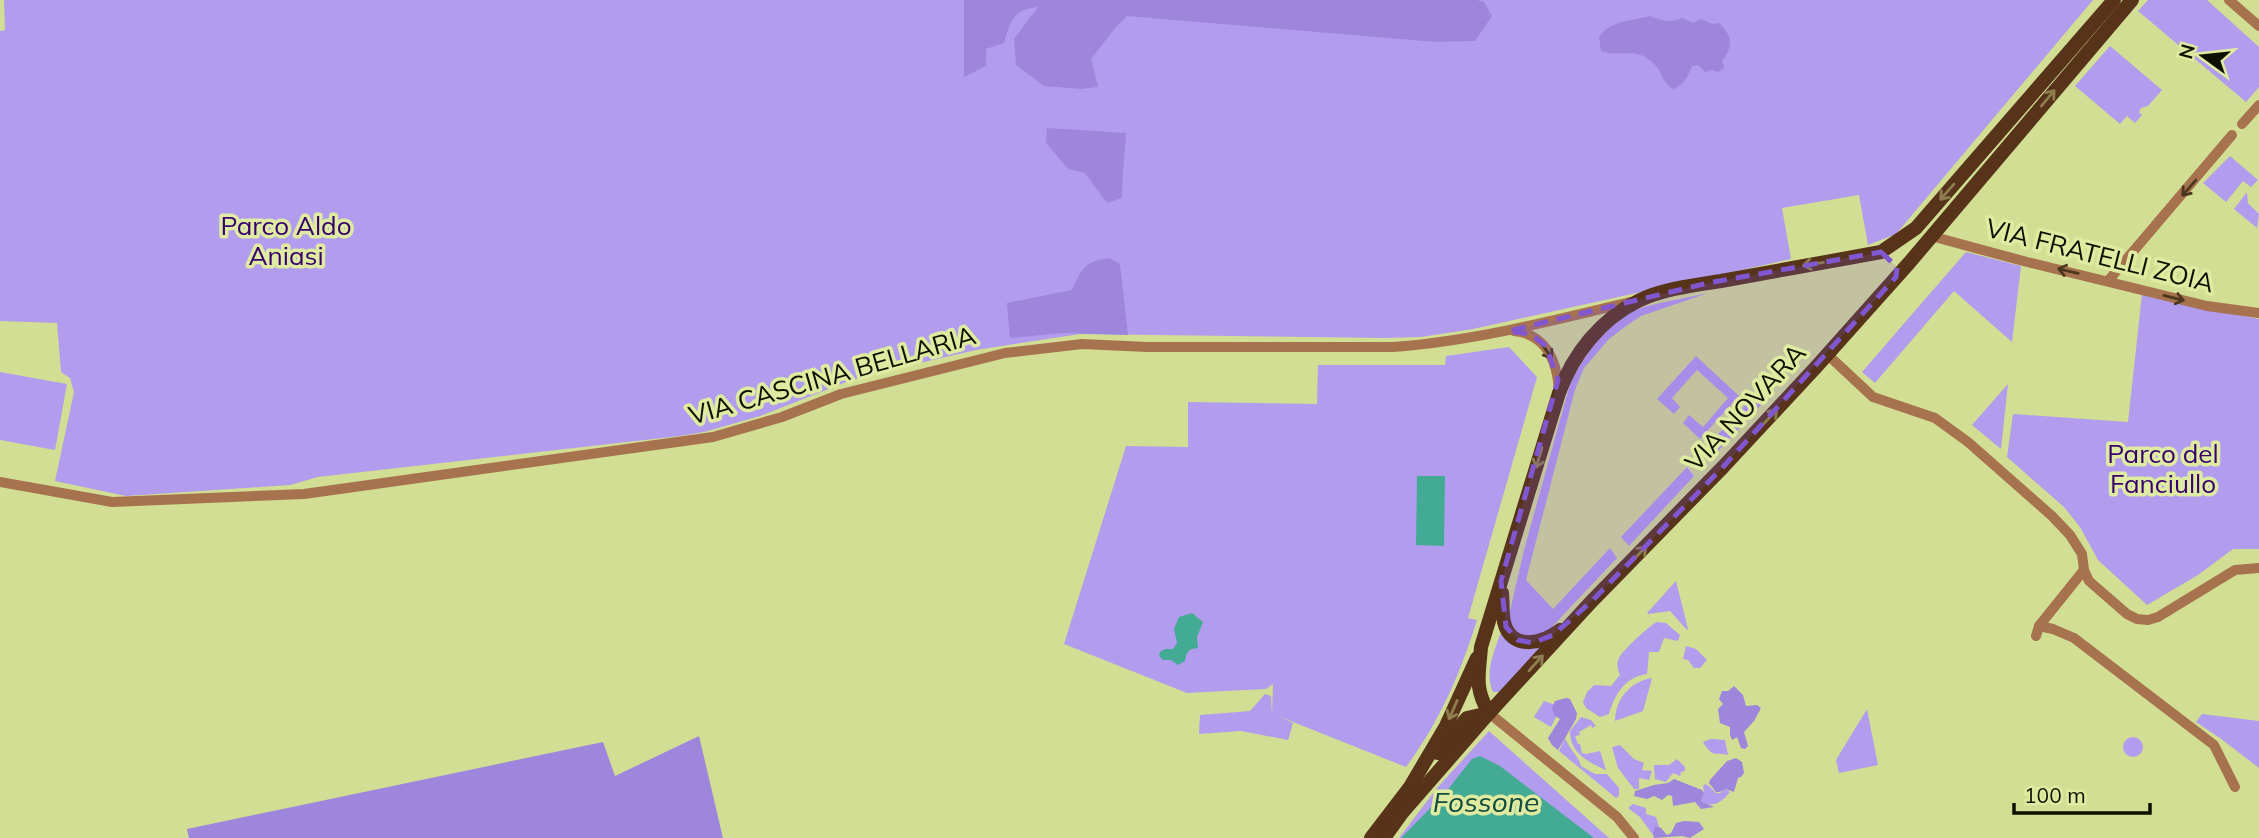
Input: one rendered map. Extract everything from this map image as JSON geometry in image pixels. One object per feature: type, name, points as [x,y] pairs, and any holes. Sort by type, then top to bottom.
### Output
[{"type":"main road","points":[[1896,277],[1896,263],[1881,252],[1916,228],[2114,0]]},
{"type":"main road","name":"VIA NOVARA","points":[[1384,838],[1402,813],[1489,713],[1591,602],[1828,355],[2132,0]]},
{"type":"main road","name":"VIA CASCINA BELLARIA","points":[[1481,647],[1559,393],[1572,363],[1585,345],[1616,314],[1640,300],[1708,283],[1881,252]]},
{"type":"main road","points":[[1501,581],[1504,623],[1510,634],[1521,642],[1539,642],[1553,635],[1591,602]]},
{"type":"main road","points":[[1371,838],[1467,718],[1489,713],[1478,690],[1481,647]]},
{"type":"main road","points":[[1410,787],[1446,726],[1481,647]]},
{"type":"street","points":[[2229,0],[2259,26]]},
{"type":"street","points":[[2242,124],[2259,104]]},
{"type":"street","points":[[2108,281],[2232,135]]},
{"type":"street","name":"VIA FRATELLI ZOIA","points":[[1931,236],[2207,306],[2259,313]]},
{"type":"street","name":"VIA CASCINA BELLARIA","points":[[0,482],[97,500],[128,502],[304,494],[713,438],[782,417],[841,394],[1005,353],[1082,344],[1175,347],[1423,345],[1508,331],[1640,300]]},
{"type":"street","name":"VIA CASCINA BELLARIA","points":[[1508,331],[1530,334],[1546,346],[1554,361],[1559,393]]},
{"type":"street","points":[[1828,355],[1874,397],[1936,418],[1968,442],[2052,516],[2070,535],[2082,554],[2089,582],[2127,614],[2137,619],[2158,617],[2235,570],[2259,568]]},
{"type":"street","points":[[2084,570],[2038,631],[2053,629],[2074,638],[2214,745],[2235,787]]},
{"type":"street","points":[[1489,713],[1617,817],[1634,838]]},
{"type":"highlighted area","points":[[1881,252],[1897,267],[1896,277],[1868,310],[1723,467],[1591,602],[1553,635],[1533,643],[1518,640],[1506,627],[1501,581],[1558,380],[1546,346],[1530,334],[1508,331],[1708,283]]},
{"type":"green space","name":"Parco Aldo Aniasi","points":[[4,0],[2093,0],[1896,234],[1868,245],[1859,195],[1782,208],[1791,259],[1473,329],[1421,337],[1385,338],[1080,334],[976,350],[876,373],[760,416],[704,432],[318,477],[290,485],[126,496],[55,481],[74,392],[70,378],[61,372],[57,323],[0,321],[0,31],[5,30]]},
{"type":"green space","points":[[2148,0],[2207,0],[2259,47],[2259,87],[2246,102],[2138,11]]},
{"type":"green space","points":[[2110,46],[2162,90],[2148,106],[2141,108],[2139,112],[2142,115],[2135,123],[2127,116],[2120,124],[2075,86]]},
{"type":"green space","points":[[2230,156],[2258,180],[2251,187],[2243,181],[2226,202],[2203,183]]},
{"type":"green space","points":[[2247,192],[2248,203],[2259,214],[2257,228],[2234,209]]},
{"type":"green space","points":[[1966,252],[2021,266],[2012,342],[1954,291],[1875,383],[1862,372]]},
{"type":"green space","points":[[1708,293],[1641,316],[1609,339],[1584,368],[1575,390],[1526,580],[1553,609],[1610,548],[1617,558],[1548,631],[1530,638],[1516,632],[1509,619],[1524,550],[1570,384],[1576,372],[1600,338],[1620,319],[1644,307]]},
{"type":"green space","name":"Parco del Fanciullo","points":[[2142,294],[2259,319],[2259,549],[2233,549],[2198,575],[2147,605],[2098,560],[2080,527],[2064,507],[2007,457],[2013,414],[2128,422]]},
{"type":"green space","points":[[1509,347],[1537,377],[1468,618],[1477,620],[1439,715],[1406,767],[1278,716],[1293,723],[1288,740],[1241,731],[1199,734],[1200,715],[1250,711],[1265,694],[1271,696],[1272,714],[1273,684],[1266,689],[1187,693],[1064,644],[1126,446],[1188,447],[1188,402],[1317,404],[1318,365],[1445,365],[1446,356]]},
{"type":"green space","points":[[1696,356],[1739,396],[1700,439],[1683,423],[1689,415],[1703,427],[1728,398],[1697,370],[1672,398],[1680,407],[1674,414],[1657,399]]},
{"type":"green space","points":[[0,372],[67,384],[55,450],[0,440]]},
{"type":"green space","points":[[2008,384],[2001,449],[1972,425]]},
{"type":"green space","points":[[1753,397],[1761,405],[1716,453],[1708,445]]},
{"type":"green space","points":[[1687,467],[1694,476],[1629,546],[1621,537]]},
{"type":"green space","points":[[1676,581],[1687,630],[1670,611],[1647,613]]},
{"type":"green space","points":[[1657,622],[1666,623],[1680,635],[1678,641],[1664,638],[1659,652],[1649,652],[1647,674],[1633,679],[1622,688],[1609,714],[1600,717],[1586,708],[1583,702],[1587,692],[1594,685],[1611,686],[1620,675],[1617,665],[1621,655]]},
{"type":"green space","points":[[1504,624],[1544,647],[1501,692],[1493,692],[1490,667]]},
{"type":"green space","points":[[1686,646],[1696,649],[1707,660],[1700,668],[1694,668],[1688,660],[1683,659]]},
{"type":"green space","points":[[1652,678],[1643,711],[1615,721],[1618,705],[1626,692],[1637,683]]},
{"type":"green space","points":[[1544,701],[1561,707],[1551,727],[1534,717]]},
{"type":"green space","points":[[1867,709],[1878,765],[1839,773],[1836,760]]},
{"type":"green space","points":[[2202,714],[2259,721],[2259,768],[2196,722]]},
{"type":"green space","points":[[1581,717],[1591,720],[1596,726],[1592,728],[1591,725],[1575,736],[1582,753],[1600,751],[1606,770],[1581,756],[1573,745],[1570,731]]},
{"type":"green space","name":"Fossone","points":[[1489,731],[1609,838],[1399,838],[1437,788]]},
{"type":"green space","points":[[2133,737],[2140,740],[2143,747],[2140,754],[2133,757],[2126,754],[2123,747],[2126,740]]},
{"type":"green space","points":[[1565,738],[1581,766],[1595,774],[1607,774],[1619,788],[1619,796],[1616,798],[1559,751]]},
{"type":"green space","points":[[1711,739],[1725,740],[1728,755],[1710,751],[1703,742]]},
{"type":"green space","points":[[1620,745],[1634,759],[1644,763],[1642,770],[1652,771],[1649,780],[1639,778],[1639,789],[1634,789],[1618,768],[1612,747]]},
{"type":"green space","points":[[1677,759],[1685,767],[1680,776],[1673,773],[1666,782],[1655,779],[1654,765],[1669,765]]},
{"type":"green space","points":[[1705,784],[1716,793],[1726,789],[1730,792],[1717,803],[1705,803],[1701,801]]},
{"type":"green space","points":[[1633,804],[1646,808],[1646,814],[1656,817],[1662,836],[1655,838],[1640,817],[1628,808]]},
{"type":"shaded area","points":[[964,0],[1477,0],[1484,2],[1492,16],[1475,41],[1436,42],[1127,16],[1091,59],[1098,87],[1081,89],[1044,86],[1016,65],[1014,39],[1038,7],[1018,14],[1011,22],[1004,43],[986,49],[986,66],[964,77]]},
{"type":"shaded area","points":[[1650,16],[1666,21],[1682,18],[1693,23],[1701,19],[1712,24],[1719,23],[1727,32],[1730,41],[1722,61],[1723,69],[1706,73],[1698,65],[1692,66],[1683,82],[1674,89],[1667,84],[1657,67],[1641,55],[1601,51],[1599,37],[1609,27]]},
{"type":"shaded area","points":[[1047,128],[1126,133],[1122,198],[1107,203],[1085,173],[1068,169],[1046,143]]},
{"type":"shaded area","points":[[1109,258],[1120,264],[1128,335],[1063,333],[1010,338],[1007,303],[1072,290],[1085,267],[1094,261]]},
{"type":"shaded area","points":[[1734,686],[1743,695],[1746,706],[1757,705],[1761,708],[1744,732],[1748,746],[1745,749],[1741,748],[1737,737],[1732,740],[1730,727],[1720,723],[1718,709],[1723,704],[1719,699],[1722,691],[1728,691]]},
{"type":"shaded area","points":[[1570,699],[1577,713],[1558,750],[1548,738],[1560,719],[1554,715],[1552,708],[1555,701]]},
{"type":"shaded area","points":[[699,736],[723,838],[189,838],[187,829],[603,742],[615,776]]},
{"type":"shaded area","points":[[1736,758],[1742,762],[1744,773],[1738,778],[1734,792],[1726,789],[1716,792],[1709,783],[1710,780],[1727,761]]},
{"type":"shaded area","points":[[1674,779],[1702,790],[1704,793],[1701,801],[1714,807],[1701,809],[1695,802],[1673,806],[1672,796],[1668,795],[1662,800],[1654,796],[1647,799],[1634,796],[1635,791]]},
{"type":"shaded area","points":[[1699,822],[1704,829],[1690,838],[1654,838],[1655,826],[1667,835],[1676,823]]},
{"type":"water","points":[[1417,476],[1445,476],[1444,546],[1416,545]]},
{"type":"water","points":[[1192,613],[1203,622],[1197,637],[1198,648],[1188,651],[1185,661],[1178,665],[1171,660],[1163,660],[1159,656],[1160,652],[1173,649],[1177,643],[1174,629],[1179,617]]},
{"type":"water","name":"Fossone","points":[[1480,756],[1500,766],[1594,838],[1401,838],[1445,793],[1472,759]]}]
